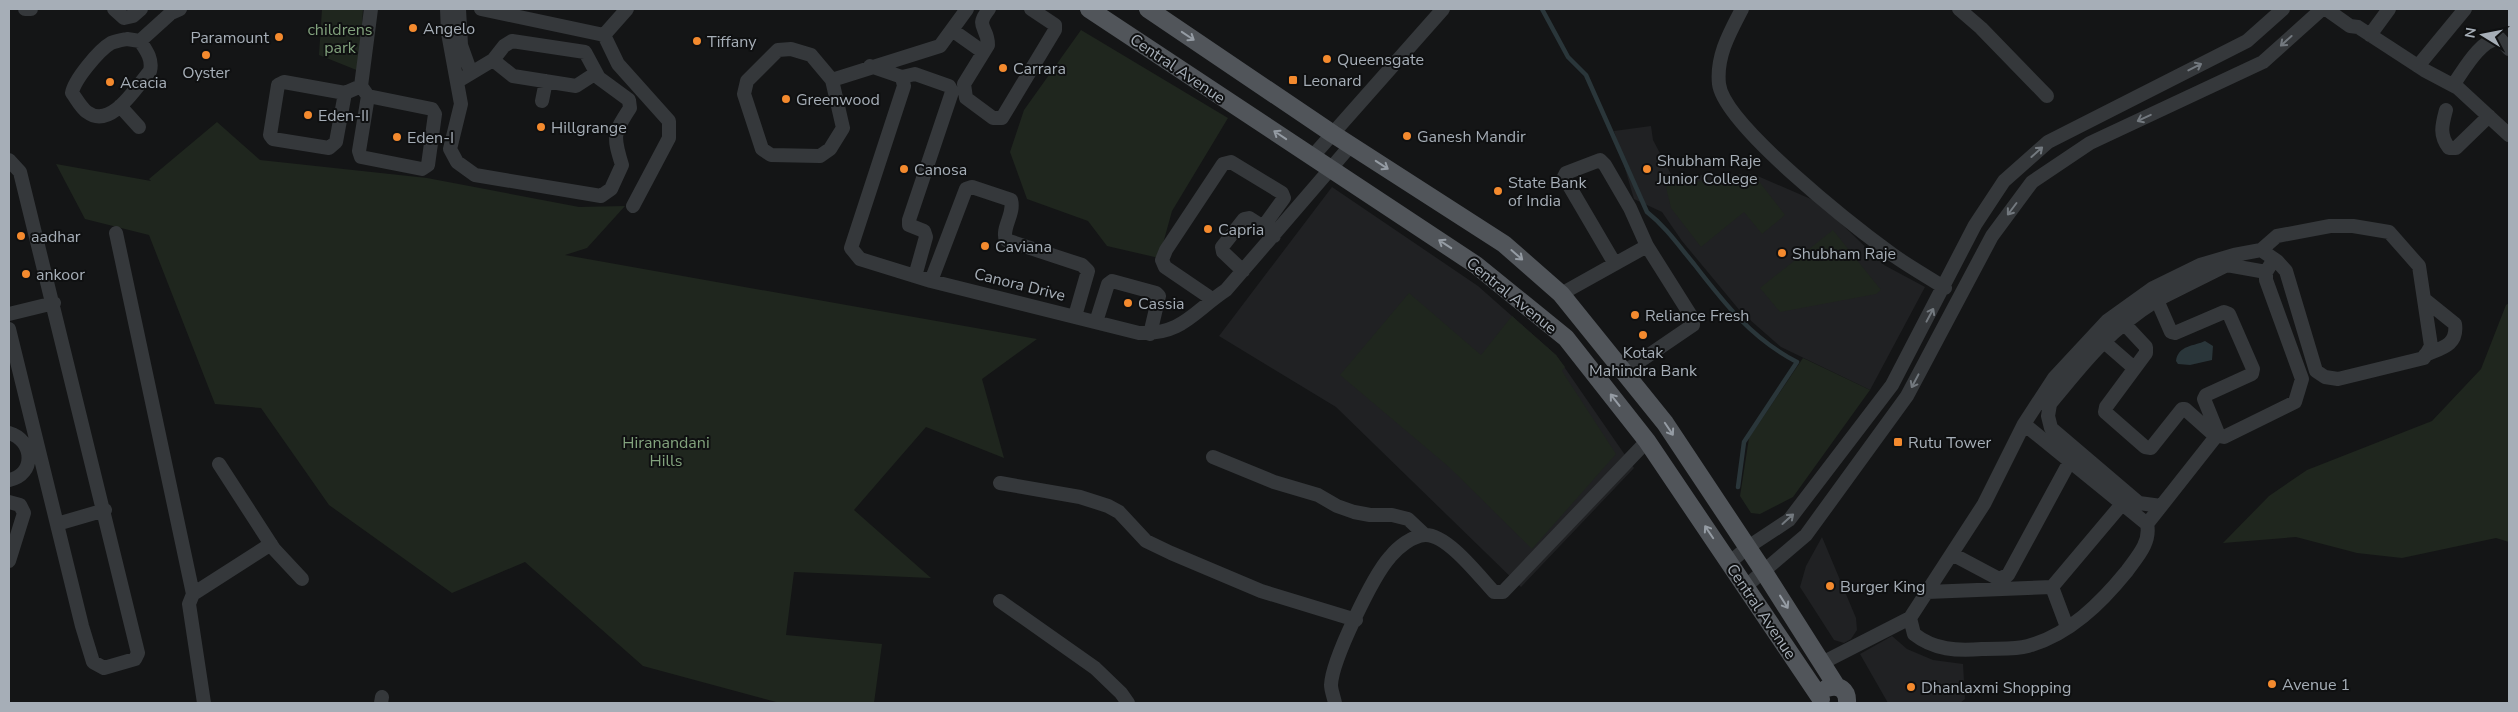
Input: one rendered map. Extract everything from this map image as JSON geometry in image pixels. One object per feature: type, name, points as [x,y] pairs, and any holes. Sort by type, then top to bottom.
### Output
[{"type":"main road","name":"Central Avenue","points":[[1089,9],[1476,264],[1566,338],[1647,440],[1821,701]]},
{"type":"main road","name":"Central Avenue","points":[[1148,9],[1334,134],[1504,244],[1561,294],[1665,424],[1748,547],[1837,686],[1846,694],[1847,703]]},
{"type":"main road","points":[[1821,701],[1828,688],[1837,686]]},
{"type":"street","points":[[25,9],[32,9]]},
{"type":"street","points":[[114,9],[124,18],[133,16],[141,9]]},
{"type":"street","points":[[140,41],[171,12],[180,9]]},
{"type":"street","points":[[344,93],[336,142],[329,148],[273,139],[270,135],[278,85],[284,82],[344,93],[364,91],[432,109],[435,114],[428,165],[422,169],[361,157],[358,151],[364,91],[371,9]]},
{"type":"street","points":[[447,9],[448,33],[461,104],[450,149],[457,162],[475,175],[601,196],[611,189],[622,165],[615,144],[616,130],[630,108],[629,100],[599,78],[585,52],[512,41],[504,46],[492,60],[458,81]]},
{"type":"street","points":[[459,9],[461,45],[471,73]]},
{"type":"street","points":[[481,9],[604,35]]},
{"type":"street","points":[[604,35],[628,9]]},
{"type":"street","points":[[832,80],[870,66],[940,46],[967,9]]},
{"type":"street","points":[[989,9],[981,19],[981,26],[988,39],[988,45],[964,84],[966,98],[993,118],[1002,118],[1054,30],[1055,25],[1031,9]]},
{"type":"street","points":[[1312,157],[1443,9]]},
{"type":"street","points":[[1742,9],[1725,40],[1720,61],[1719,85],[1728,107],[1758,142],[1844,216],[1891,253],[1945,288]]},
{"type":"street","points":[[1959,9],[1981,28],[2048,96]]},
{"type":"street","points":[[1729,563],[1748,547],[1790,520],[1892,385],[1945,288],[1975,226],[2004,182],[2048,142],[2246,41],[2283,9]]},
{"type":"street","points":[[1745,587],[1806,535],[1907,396],[1992,236],[2032,182],[2090,143],[2263,62],[2324,9],[2350,26],[2358,27],[2418,66],[2453,85],[2509,135]]},
{"type":"street","points":[[2341,9],[2354,19],[2358,27]]},
{"type":"street","points":[[2370,35],[2389,9]]},
{"type":"street","points":[[2418,66],[2465,9]]},
{"type":"street","points":[[952,30],[983,52]]},
{"type":"street","points":[[604,35],[618,64],[669,121],[669,138],[633,206]]},
{"type":"street","points":[[2453,85],[2474,55],[2492,39],[2499,38],[2509,49]]},
{"type":"street","points":[[127,39],[140,41],[147,51],[151,66],[150,71],[112,114],[100,117],[86,112],[72,93],[73,85],[104,48],[113,42],[127,39]]},
{"type":"street","points":[[792,48],[811,54],[832,80],[843,128],[830,150],[820,156],[771,155],[762,149],[744,94],[746,81],[778,50],[792,48]]},
{"type":"street","points":[[492,60],[513,76],[576,86],[596,73]]},
{"type":"street","points":[[870,66],[902,77],[915,74],[949,86],[952,92],[909,220],[910,225],[924,231],[926,237],[915,276]]},
{"type":"street","name":"Canora Drive","points":[[902,77],[904,86],[851,248],[860,259],[932,281],[1139,333],[1159,334],[1182,325],[1212,299],[1226,290],[1243,271],[1268,231],[1332,170],[1351,145]]},
{"type":"street","points":[[542,101],[546,81]]},
{"type":"street","points":[[120,106],[140,127]]},
{"type":"street","points":[[2446,110],[2441,131],[2443,140],[2449,148],[2456,148],[2489,116]]},
{"type":"street","points":[[9,160],[20,172],[54,303],[138,653],[135,659],[104,668],[94,662],[82,626],[57,524],[34,452],[9,330]]},
{"type":"street","points":[[1616,264],[1564,177],[1566,172],[1600,160],[1605,164],[1630,208],[1647,246],[1693,319],[1692,325],[1624,372]]},
{"type":"street","points":[[1212,299],[1165,267],[1162,260],[1166,250],[1223,164],[1231,162],[1282,193],[1284,198],[1268,231],[1249,218],[1244,219],[1222,247],[1223,252],[1243,271]]},
{"type":"street","points":[[2019,168],[2032,182]]},
{"type":"street","points":[[932,281],[966,189],[972,187],[1011,200],[1013,206],[1004,235],[1006,240],[1082,264],[1088,271],[1076,316]]},
{"type":"street","points":[[1822,663],[1910,618],[1984,504],[2024,424],[2054,378],[2153,288],[2200,265],[2234,255],[2262,250],[2278,236],[2330,226],[2353,226],[2389,232],[2419,266],[2431,346],[2424,358],[2338,380],[2325,377],[2316,371],[2286,271],[2262,250]]},
{"type":"street","points":[[116,233],[193,594],[189,604],[204,703]]},
{"type":"street","points":[[1561,294],[1647,246]]},
{"type":"street","points":[[2157,300],[2171,332],[2175,333],[2224,312],[2229,314],[2253,370],[2252,374],[2206,394],[2204,399],[2219,436],[2224,437],[2295,402],[2298,398],[2302,379],[2266,280],[2266,272],[2274,259]]},
{"type":"street","points":[[2161,506],[2139,503],[2051,428],[2048,416],[2050,404],[2120,319],[2227,265],[2266,272]]},
{"type":"street","points":[[1096,322],[1108,284],[1112,281],[1156,293],[1159,296],[1150,334]]},
{"type":"street","points":[[2424,299],[2455,324],[2456,334],[2452,343],[2425,355]]},
{"type":"street","points":[[9,314],[54,303]]},
{"type":"street","points":[[2120,319],[2146,347],[2146,353],[2106,407],[2105,412],[2146,447],[2151,448],[2182,409],[2186,409],[2213,434],[2214,439],[2147,524]]},
{"type":"street","points":[[2103,341],[2134,368]]},
{"type":"street","points":[[1913,346],[1929,354]]},
{"type":"street","points":[[1910,618],[1914,634],[1926,644],[1959,650],[2027,646],[2059,633],[2106,598],[2138,555],[2149,535],[2147,524],[2024,424]]},
{"type":"street","points":[[9,433],[17,435],[34,452]]},
{"type":"street","points":[[1213,457],[1274,482],[1318,495],[1354,512],[1370,515],[1392,515],[1408,519],[1425,535],[1444,540],[1494,592],[1503,592],[1647,440]]},
{"type":"street","points":[[9,480],[22,473],[34,452]]},
{"type":"street","points":[[1952,554],[1999,579],[2008,575],[2070,461]]},
{"type":"street","points":[[219,464],[271,544],[302,579]]},
{"type":"street","points":[[1000,483],[1080,497],[1108,506],[1119,512],[1146,541],[1171,553],[1261,591],[1356,620]]},
{"type":"street","points":[[9,502],[20,505],[24,513],[9,561]]},
{"type":"street","points":[[1927,592],[2052,587],[2122,504]]},
{"type":"street","points":[[57,524],[105,510]]},
{"type":"street","points":[[1335,703],[1331,685],[1338,659],[1366,597],[1389,557],[1407,542],[1425,535]]},
{"type":"street","points":[[193,594],[271,544]]},
{"type":"street","points":[[2052,587],[2067,627]]},
{"type":"street","points":[[1000,601],[1094,668],[1122,700]]},
{"type":"shaded area","name":"Shubham Raje","points":[[1651,126],[1653,140],[1672,176],[1753,174],[1820,203],[1884,265],[1925,287],[1870,390],[1781,347],[1741,312],[1682,241],[1662,212],[1634,199],[1614,131]]},
{"type":"shaded area","points":[[1332,187],[1478,286],[1556,355],[1634,468],[1521,587],[1336,407],[1219,336]]},
{"type":"shaded area","points":[[2205,341],[2213,346],[2212,360],[2190,365],[2178,364],[2176,361],[2177,356],[2183,349]]},
{"type":"shaded area","points":[[1822,537],[1856,618],[1857,630],[1851,639],[1844,643],[1834,640],[1800,587],[1806,566]]},
{"type":"shaded area","points":[[1892,636],[1907,649],[1933,660],[1963,664],[1965,699],[1960,703],[1888,703],[1860,654]]},
{"type":"green space","name":"childrens park","points":[[322,9],[363,9],[359,71],[319,55]]},
{"type":"green space","points":[[1081,30],[1228,118],[1172,211],[1159,258],[1107,246],[1088,221],[1027,199],[1010,152],[1024,110]]},
{"type":"green space","name":"Hiranandani Hills","points":[[217,122],[260,160],[427,178],[579,207],[625,206],[587,248],[565,255],[1037,339],[982,379],[1004,458],[926,427],[854,510],[931,578],[794,572],[786,635],[882,644],[874,703],[780,703],[643,666],[525,562],[452,593],[329,505],[261,408],[215,404],[149,235],[85,219],[56,164],[151,181],[149,179]]},
{"type":"green space","points":[[1758,180],[1785,215],[1762,234],[1744,212],[1701,247],[1671,208],[1666,187],[1672,182]]},
{"type":"green space","points":[[1833,230],[1881,290],[1876,294],[1780,312],[1760,288]]},
{"type":"green space","points":[[1409,293],[1481,355],[1512,316],[1556,355],[1565,367],[1562,371],[1616,454],[1532,549],[1449,467],[1340,375]]},
{"type":"green space","points":[[2509,303],[2509,542],[2496,538],[2402,558],[2357,553],[2296,537],[2223,543],[2269,496],[2307,470],[2432,421],[2481,369],[2506,305]]},
{"type":"green space","points":[[1803,358],[1870,390],[1793,497],[1760,514],[1751,513],[1740,496],[1749,438]]},
{"type":"waterway","points":[[1542,9],[1568,57],[1586,75],[1647,212],[1672,237],[1716,293],[1740,319],[1766,342],[1797,362],[1744,442],[1738,487]]},
{"type":"place","name":"Angelo","points":[[413,28]]},
{"type":"place","name":"Paramount","points":[[279,37]]},
{"type":"place","name":"Tiffany","points":[[697,41]]},
{"type":"place","name":"Oyster","points":[[206,55]]},
{"type":"place","name":"Queensgate","points":[[1327,59]]},
{"type":"place","name":"Carrara","points":[[1003,68]]},
{"type":"place","name":"Leonard","points":[[1293,80]]},
{"type":"place","name":"Acacia","points":[[110,82]]},
{"type":"place","name":"Greenwood","points":[[786,99]]},
{"type":"place","name":"Eden-II","points":[[308,115]]},
{"type":"place","name":"Hillgrange","points":[[541,127]]},
{"type":"place","name":"Ganesh Mandir","points":[[1407,136]]},
{"type":"place","name":"Eden-I","points":[[397,137]]},
{"type":"place","name":"Canosa","points":[[904,169]]},
{"type":"place","name":"Shubham Raje Junior College","points":[[1647,169]]},
{"type":"place","name":"State Bank of India","points":[[1498,191]]},
{"type":"place","name":"Capria","points":[[1208,229]]},
{"type":"place","name":"aadhar","points":[[21,236]]},
{"type":"place","name":"Caviana","points":[[985,246]]},
{"type":"place","name":"Shubham Raje","points":[[1782,253]]},
{"type":"place","name":"ankoor","points":[[26,274]]},
{"type":"place","name":"Cassia","points":[[1128,303]]},
{"type":"place","name":"Reliance Fresh","points":[[1635,315]]},
{"type":"place","name":"Kotak Mahindra Bank","points":[[1643,335]]},
{"type":"place","name":"Rutu Tower","points":[[1898,442]]},
{"type":"place","name":"Burger King","points":[[1830,586]]},
{"type":"place","name":"Avenue 1","points":[[2272,684]]},
{"type":"place","name":"Dhanlaxmi Shopping","points":[[1911,687]]}]
